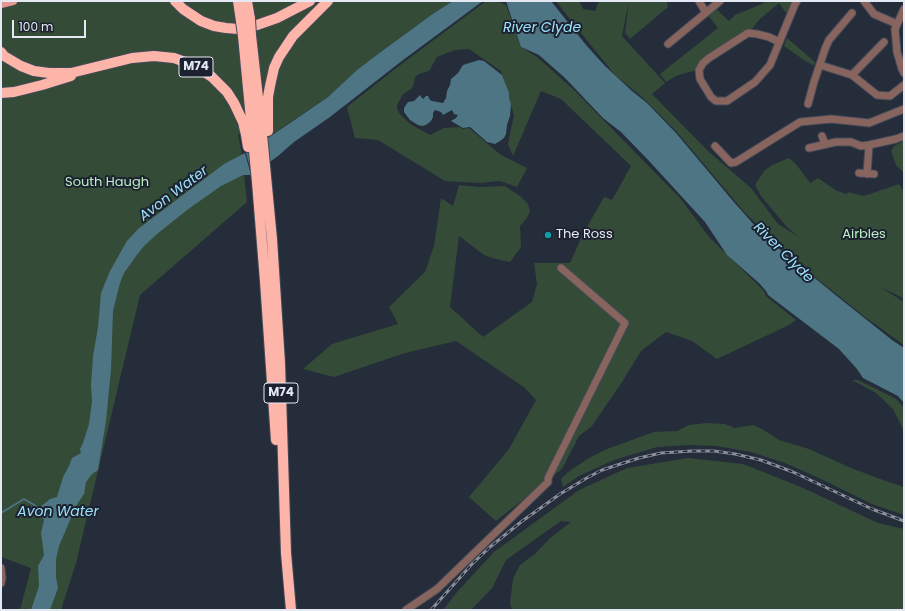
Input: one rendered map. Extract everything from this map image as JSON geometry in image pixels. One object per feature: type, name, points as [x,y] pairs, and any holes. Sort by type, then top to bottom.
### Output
[{"type":"highway","points":[[175,1],[201,22],[220,27],[238,28],[257,25],[277,18],[310,1]]},
{"type":"highway","name":"M74","points":[[238,1],[245,20],[264,121]]},
{"type":"highway","name":"M74","points":[[245,20],[247,1]]},
{"type":"highway","name":"M74","points":[[286,610],[265,281],[262,179],[264,121],[274,68],[279,57],[293,36],[328,1]]},
{"type":"highway","name":"M74","points":[[247,36],[249,133]]},
{"type":"highway","name":"M74","points":[[1,52],[4,56],[21,66],[34,71],[49,73],[71,73],[111,64]]},
{"type":"highway","name":"M74","points":[[1,93],[14,92],[42,85],[132,58],[154,56],[174,58],[194,66],[212,77],[227,92],[234,103],[249,133],[262,179],[272,239],[280,363],[286,553],[291,610]]},
{"type":"main road","points":[[1,4],[13,1]]},
{"type":"street","points":[[699,1],[706,13]]},
{"type":"street","points":[[668,44],[720,1]]},
{"type":"street","points":[[779,42],[769,37],[748,33],[709,58],[703,63],[699,70],[700,79],[711,97],[716,101],[727,101],[755,82],[770,65],[797,1]]},
{"type":"street","points":[[867,2],[874,14],[897,24]]},
{"type":"street","points":[[904,9],[895,29],[897,52],[904,73]]},
{"type":"street","points":[[808,104],[829,40],[852,14]]},
{"type":"street","points":[[852,75],[884,42]]},
{"type":"street","points":[[820,64],[852,75],[877,95],[890,96],[904,86]]},
{"type":"street","points":[[715,146],[731,163],[736,162],[800,122],[831,119],[869,123],[904,109]]},
{"type":"street","points":[[822,136],[825,144]]},
{"type":"street","points":[[809,148],[836,142],[851,142],[861,146],[869,145],[904,136]]},
{"type":"street","points":[[867,174],[869,145]]},
{"type":"street","points":[[406,610],[437,589],[548,482],[548,478],[625,323],[561,268]]},
{"type":"street","points":[[1,568],[1,583]]},
{"type":"green space","name":"South Haugh","points":[[1,1],[453,1],[434,13],[357,70],[328,97],[275,133],[238,134],[242,155],[247,202],[140,295],[76,563],[61,610],[20,610],[31,568],[1,557]]},
{"type":"green space","points":[[486,1],[499,2],[506,5],[521,47],[537,57],[573,89],[680,198],[709,237],[764,291],[766,296],[796,320],[789,325],[717,359],[692,341],[666,332],[641,351],[592,426],[579,436],[562,469],[496,521],[469,497],[509,449],[536,400],[525,388],[456,341],[405,353],[334,377],[303,369],[332,344],[398,324],[389,307],[425,272],[434,246],[441,198],[453,206],[459,185],[479,187],[505,186],[520,196],[528,204],[530,211],[527,218],[520,226],[521,247],[510,262],[484,255],[459,236],[450,307],[483,337],[532,302],[537,284],[534,263],[570,263],[583,234],[604,197],[612,200],[631,166],[561,99],[541,91],[513,156],[508,144],[514,115],[501,71],[469,49],[455,50],[437,57],[429,71],[415,77],[411,89],[403,94],[397,105],[397,109],[410,124],[430,135],[444,128],[469,128],[501,155],[527,168],[517,187],[500,181],[480,183],[445,181],[378,140],[355,138],[347,107]]},
{"type":"green space","name":"Airbles","points":[[556,1],[579,1],[583,9],[595,11],[599,1],[629,1],[622,36],[665,83],[652,94],[708,151],[751,188],[778,224],[799,237],[786,226],[761,196],[755,185],[764,171],[772,165],[789,158],[796,164],[810,183],[818,178],[837,191],[847,194],[848,192],[864,196],[899,184],[904,192],[904,299],[880,287],[904,302],[904,345],[865,317],[815,277],[746,214],[676,131],[642,97],[615,75]]},
{"type":"green space","points":[[629,1],[667,1],[668,7],[630,39],[625,33]]},
{"type":"green space","points":[[766,1],[793,1],[786,13],[779,3],[760,19],[752,29],[738,35],[706,57],[696,70],[676,76],[666,82],[660,74],[718,28],[708,15],[716,9],[729,21],[735,15]]},
{"type":"green space","points":[[787,38],[815,62],[814,66],[784,46]]},
{"type":"green space","points":[[904,141],[904,173],[896,165],[891,151],[894,146]]},
{"type":"green space","points":[[852,380],[858,380],[896,399],[904,408],[904,431],[893,409],[876,393]]},
{"type":"green space","points":[[706,423],[725,424],[735,428],[753,425],[779,440],[809,449],[851,468],[904,487],[904,515],[872,504],[785,463],[751,452],[716,446],[689,445],[657,447],[614,460],[579,476],[563,487],[561,479],[568,472],[589,458],[607,449],[654,432],[677,431],[689,425]]},
{"type":"green space","points":[[688,458],[743,464],[801,487],[878,523],[904,529],[904,610],[512,610],[510,603],[513,579],[520,565],[535,554],[550,538],[571,522],[561,521],[506,560],[492,588],[471,610],[443,610],[458,591],[494,552],[579,490],[627,468]]},
{"type":"water","points":[[453,1],[483,1],[252,175],[246,153],[328,97],[357,70],[434,13]]},
{"type":"water","name":"River Clyde","points":[[506,1],[551,1],[605,66],[647,103],[676,133],[756,227],[777,247],[838,297],[904,348],[904,403],[898,396],[863,378],[839,349],[768,295],[759,283],[727,255],[705,222],[621,132],[603,118],[565,78],[539,55],[521,47]]},
{"type":"water","points":[[479,60],[484,61],[502,75],[509,93],[511,104],[510,116],[504,138],[495,144],[487,142],[470,127],[463,128],[451,121],[458,115],[454,114],[452,110],[443,115],[441,112],[435,110],[431,121],[422,126],[410,120],[404,112],[404,108],[408,102],[414,101],[420,95],[423,99],[428,96],[432,101],[443,103],[446,98],[451,79],[458,73],[463,65]]},
{"type":"water","name":"Avon Water","points":[[245,153],[251,175],[243,175],[221,186],[187,210],[144,246],[124,273],[113,311],[111,370],[106,421],[98,470],[92,474],[86,482],[84,494],[76,506],[59,546],[56,559],[56,577],[58,588],[50,610],[31,610],[39,586],[38,566],[44,555],[41,533],[44,520],[38,512],[41,506],[50,499],[57,497],[63,477],[72,458],[81,453],[80,449],[89,424],[92,401],[91,385],[93,356],[98,327],[101,293],[110,271],[127,241],[138,229],[224,164]]},
{"type":"waterway","points":[[1,513],[24,499],[41,509]]},
{"type":"railway","points":[[431,610],[472,564],[490,547],[521,522],[560,494],[602,470],[639,458],[661,453],[714,451],[761,460],[793,472],[872,509],[904,521]]},
{"type":"place","name":"The Ross","points":[[548,235]]}]
